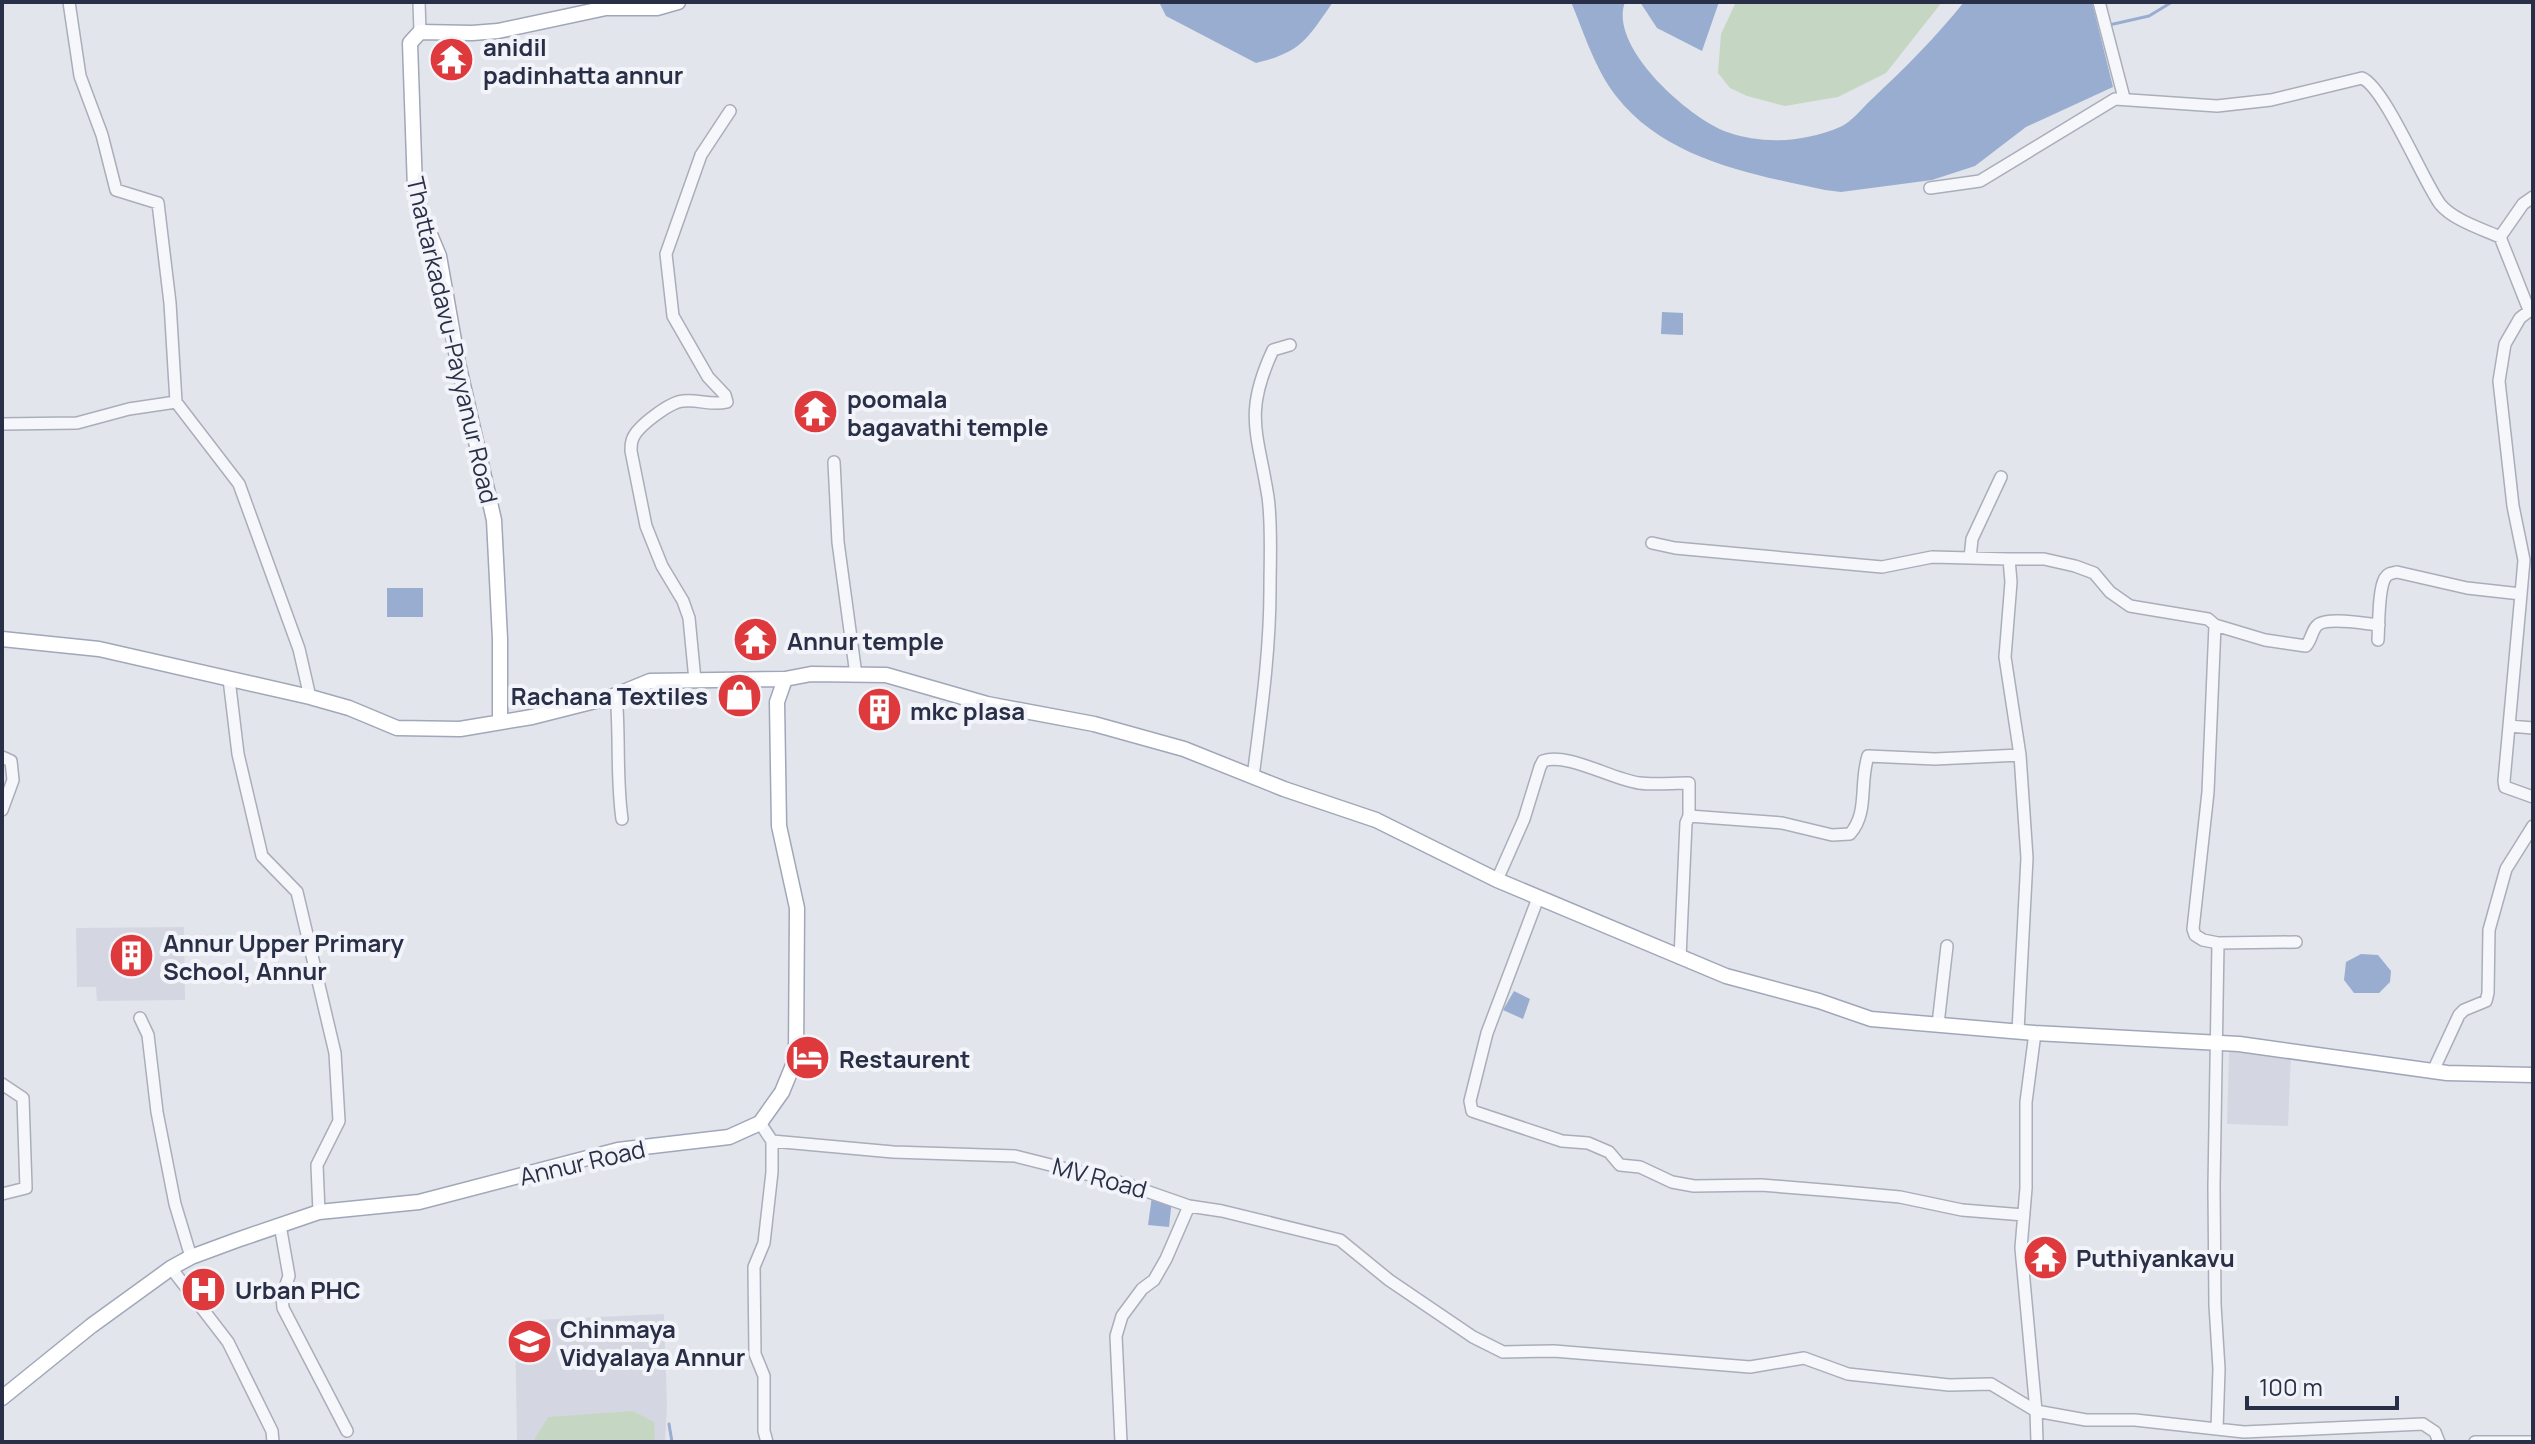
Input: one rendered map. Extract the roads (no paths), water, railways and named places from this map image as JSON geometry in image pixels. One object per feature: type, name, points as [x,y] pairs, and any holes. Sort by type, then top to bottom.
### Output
[{"type":"main road","points":[[420,32],[498,31],[606,8],[657,8],[678,2]]},
{"type":"main road","name":"Thattarkadavu-Payyanur Road","points":[[420,32],[410,43],[415,189],[421,213],[439,256],[458,363],[494,520],[500,639],[500,721]]},
{"type":"main road","points":[[2,639],[99,649],[310,697],[349,708],[397,728],[460,729],[532,717],[616,694],[650,681],[785,679],[811,674],[886,675],[987,704],[1094,724],[1184,749],[1376,820],[1497,880],[1680,958],[1726,976],[1819,1001],[1871,1019],[2035,1033],[2215,1042],[2433,1071],[2533,1075]]},
{"type":"main road","points":[[760,1123],[782,1092],[796,1058],[797,908],[779,826],[777,702],[785,679]]},
{"type":"main road","name":"Annur Road","points":[[2,1398],[91,1326],[191,1257],[319,1212],[419,1202],[618,1150],[729,1137],[760,1123]]},
{"type":"street","points":[[69,2],[80,76],[102,135],[116,190],[158,203],[170,303],[176,402],[239,484],[299,649],[310,697]]},
{"type":"street","points":[[419,2],[420,32]]},
{"type":"street","points":[[2099,2],[2124,98]]},
{"type":"street","points":[[1930,188],[1980,181],[2115,99],[2217,106],[2271,100],[2362,78],[2369,81],[2442,206],[2500,237],[2531,309],[2520,318],[2505,344],[2499,381],[2513,506],[2524,560],[2505,787],[2533,797]]},
{"type":"street","points":[[695,680],[689,618],[683,601],[662,566],[646,526],[631,451],[632,438],[648,421],[677,401],[691,400],[706,404],[727,402],[725,395],[708,377],[673,316],[666,254],[701,155],[730,111]]},
{"type":"street","points":[[2500,237],[2523,204],[2533,197]]},
{"type":"street","points":[[1253,777],[1267,659],[1270,590],[1268,499],[1255,434],[1255,407],[1260,378],[1273,350],[1290,345]]},
{"type":"street","points":[[2,424],[77,423],[129,409],[176,402]]},
{"type":"street","points":[[834,462],[838,542],[856,675]]},
{"type":"street","points":[[1970,558],[1972,539],[2001,477]]},
{"type":"street","points":[[1652,543],[1675,548],[1882,567],[1932,557],[2044,559],[2094,573],[2110,592],[2130,606],[2208,619],[2215,625],[2265,640],[2306,646],[2320,623],[2332,621],[2379,625]]},
{"type":"street","points":[[2009,559],[2011,582],[2005,657],[2020,755],[2027,858],[2018,1031]]},
{"type":"street","points":[[2378,640],[2386,578],[2397,572],[2467,588],[2521,594]]},
{"type":"street","points":[[2215,625],[2208,792],[2193,929],[2195,935],[2203,940],[2218,943],[2296,942]]},
{"type":"street","points":[[229,679],[238,754],[262,856],[297,892],[335,1053],[339,1121],[317,1165],[319,1212]]},
{"type":"street","points":[[616,694],[619,721],[618,794],[622,819]]},
{"type":"street","points":[[2509,726],[2533,728]]},
{"type":"street","points":[[1689,816],[1782,823],[1832,835],[1850,834],[1860,822],[1862,773],[1868,756],[1920,759],[2020,755]]},
{"type":"street","points":[[2,757],[11,761],[13,780],[2,810]]},
{"type":"street","points":[[1497,880],[1513,847],[1543,761],[1565,759],[1639,783],[1689,783],[1680,958]]},
{"type":"street","points":[[2433,1071],[2459,1015],[2486,1001],[2489,930],[2506,869],[2533,826]]},
{"type":"street","points":[[1538,898],[1487,1033],[1470,1101],[1472,1111],[1562,1141],[1588,1143],[1609,1152],[1620,1165],[1640,1167],[1672,1182],[1694,1186],[1761,1185],[1900,1197],[1962,1210],[2024,1215]]},
{"type":"street","points":[[2217,1429],[2219,1369],[2214,1252],[2218,943]]},
{"type":"street","points":[[1938,1024],[1947,946]]},
{"type":"street","points":[[140,1018],[148,1035],[157,1112],[175,1204],[191,1257]]},
{"type":"street","points":[[2035,1033],[2026,1102],[2021,1248],[2037,1442]]},
{"type":"street","points":[[2,1084],[23,1098],[26,1188],[2,1194]]},
{"type":"street","points":[[760,1123],[772,1141],[772,1172],[764,1243],[754,1267],[755,1354],[764,1376],[764,1431],[767,1442]]},
{"type":"street","name":"MV Road","points":[[772,1141],[908,1153],[1015,1156],[1126,1184],[1189,1206],[1340,1240],[1389,1280],[1473,1337],[1503,1352],[1554,1351],[1750,1367],[1804,1358],[1848,1374],[1949,1385],[1991,1384],[2036,1411]]},
{"type":"street","points":[[1121,1442],[1116,1336],[1122,1316],[1142,1289],[1154,1280],[1166,1259],[1189,1206]]},
{"type":"street","points":[[280,1225],[289,1276],[282,1296],[283,1308],[347,1431]]},
{"type":"street","points":[[171,1268],[228,1342],[272,1431],[273,1442]]},
{"type":"street","points":[[2036,1411],[2086,1420],[2135,1420],[2244,1432],[2423,1424],[2435,1432],[2439,1442]]},
{"type":"street","points":[[2475,1442],[2532,1442]]},
{"type":"water","points":[[1159,2],[1333,2],[1294,49],[1256,63],[1166,16]]},
{"type":"water","points":[[1571,2],[1625,2],[1623,20],[1628,39],[1655,79],[1711,124],[1727,132],[1755,139],[1799,139],[1844,125],[1920,52],[1964,2],[2092,2],[2113,87],[2026,127],[1975,166],[1932,180],[1841,192],[1825,190],[1768,178],[1712,161],[1685,150],[1636,118],[1602,74]]},
{"type":"water","points":[[1640,2],[1719,2],[1702,51],[1657,28]]},
{"type":"water","points":[[1662,312],[1683,313],[1683,335],[1661,334]]},
{"type":"water","points":[[387,588],[423,588],[423,617],[387,617]]},
{"type":"water","points":[[2361,954],[2378,955],[2391,971],[2390,982],[2379,993],[2354,993],[2344,980],[2346,962]]},
{"type":"water","points":[[1514,991],[1530,999],[1523,1019],[1503,1010]]},
{"type":"water","points":[[1152,1196],[1172,1199],[1169,1227],[1148,1225]]},
{"type":"waterway","points":[[2109,25],[2149,16],[2172,2]]},
{"type":"waterway","points":[[669,1424],[672,1442]]},
{"type":"place","name":"anidil padinhatta annur","points":[[452,60]]},
{"type":"place","name":"poomala bagavathi temple","points":[[816,412]]},
{"type":"place","name":"Annur temple","points":[[756,640]]},
{"type":"place","name":"Rachana Textiles","points":[[739,695]]},
{"type":"place","name":"mkc plasa","points":[[879,710]]},
{"type":"place","name":"Annur Upper Primary School, Annur","points":[[132,956]]},
{"type":"place","name":"Restaurent","points":[[808,1058]]},
{"type":"place","name":"Puthiyankavu","points":[[2045,1257]]},
{"type":"place","name":"Urban PHC","points":[[204,1289]]},
{"type":"place","name":"Chinmaya Vidyalaya Annur","points":[[529,1342]]}]
